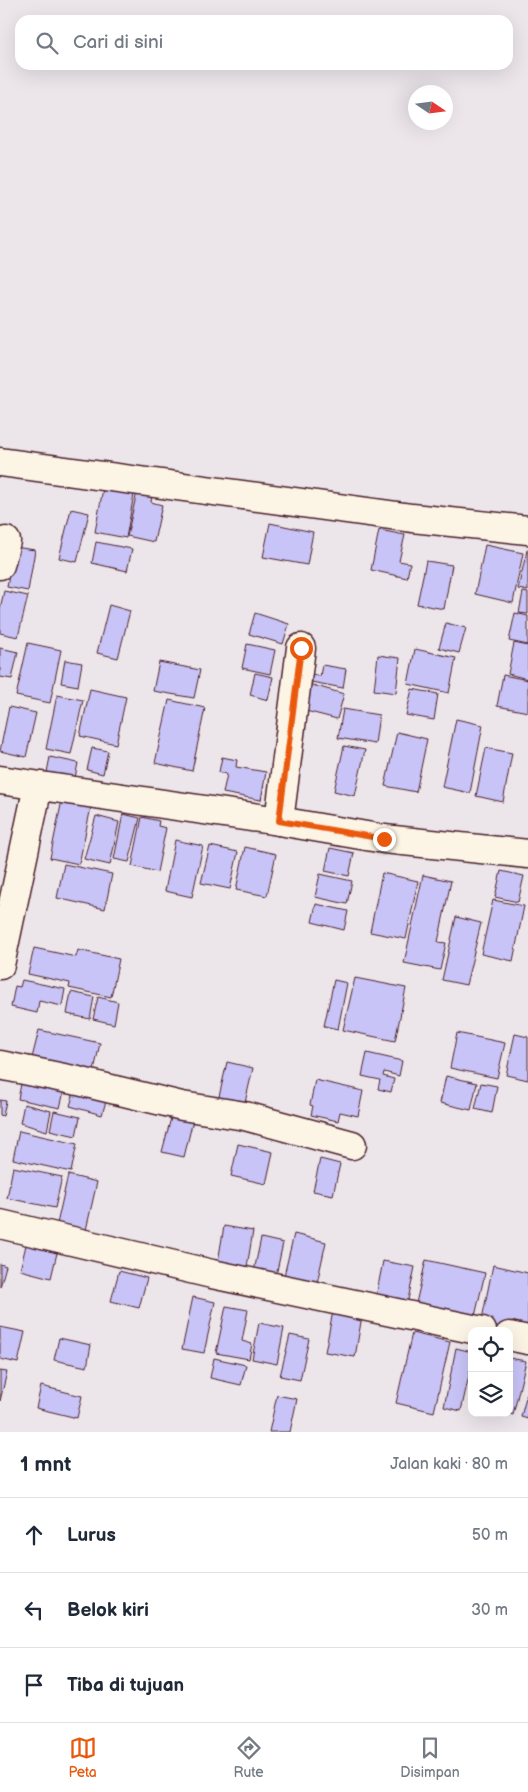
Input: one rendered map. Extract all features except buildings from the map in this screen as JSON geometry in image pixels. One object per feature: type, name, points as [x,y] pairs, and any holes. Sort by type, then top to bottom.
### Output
[{"type":"street","points":[[0,462],[402,516],[528,530]]},
{"type":"street","points":[[279,821],[301,648]]},
{"type":"street","points":[[0,780],[279,821],[384,839],[526,849]]},
{"type":"street","points":[[0,965],[38,786]]},
{"type":"street","points":[[0,1065],[78,1081],[182,1106],[245,1116],[352,1145]]},
{"type":"street","points":[[0,1224],[212,1274],[468,1328]]},
{"type":"street","points":[[513,1337],[528,1340]]},
{"type":"route","points":[[301,648],[279,821],[384,839]]}]
